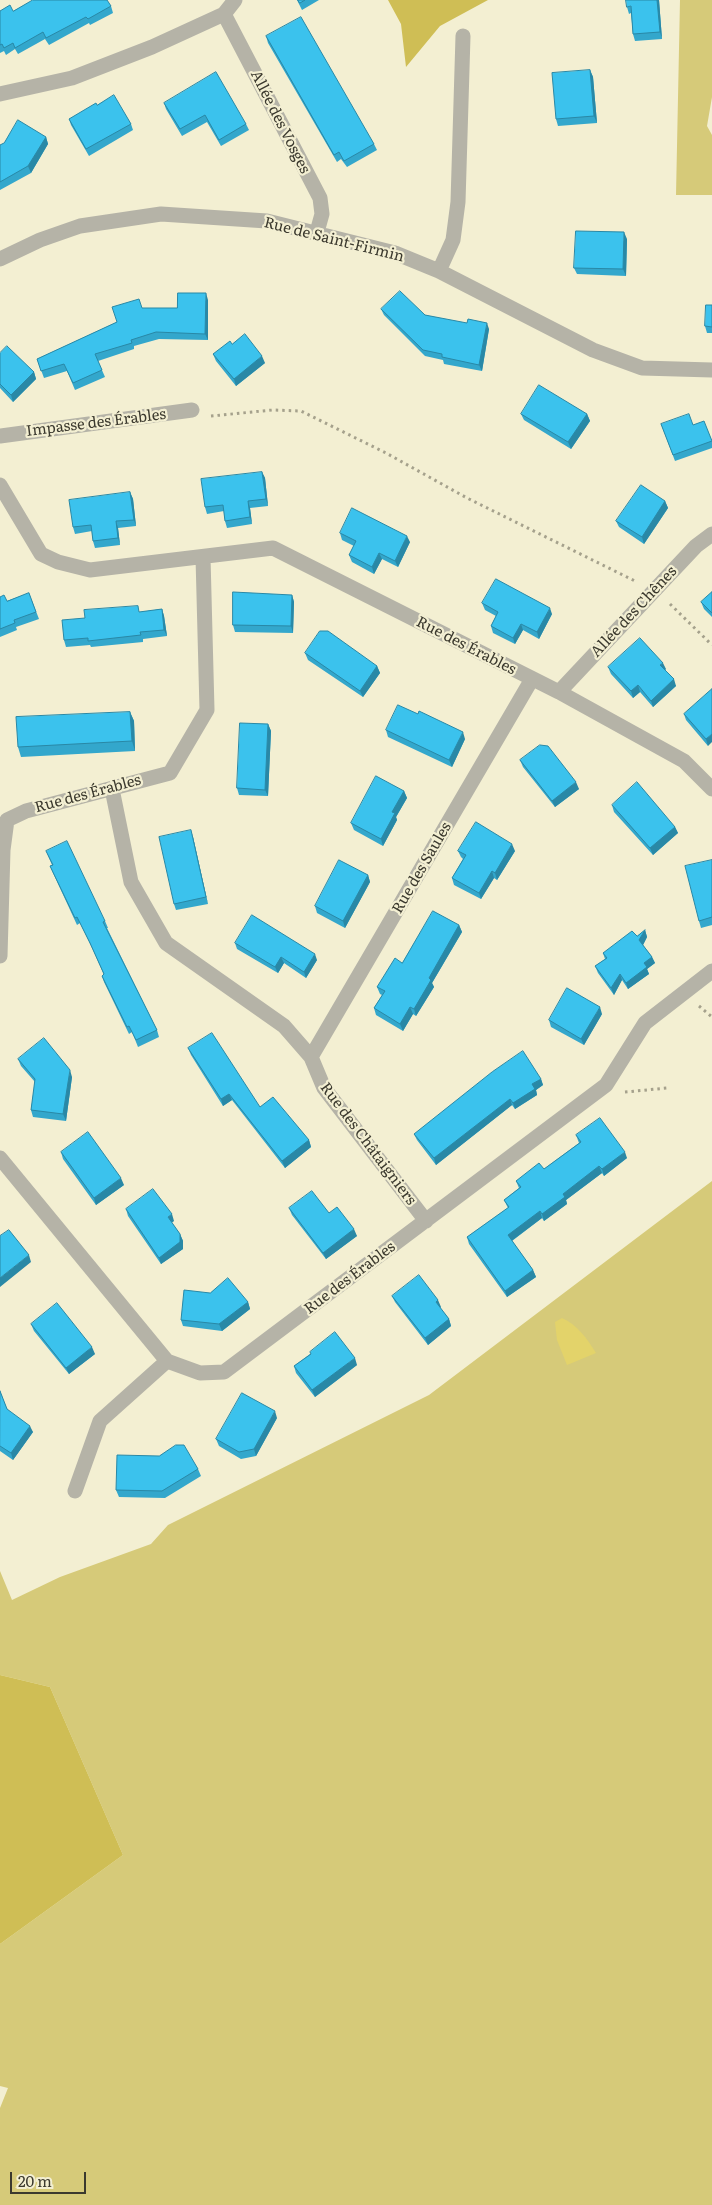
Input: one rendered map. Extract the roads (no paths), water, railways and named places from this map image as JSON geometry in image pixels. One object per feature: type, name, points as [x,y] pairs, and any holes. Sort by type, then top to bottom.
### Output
[{"type":"street","points":[[0,94],[72,78],[152,47],[224,14],[235,0]]},
{"type":"street","name":"Allée des Vosges","points":[[224,14],[320,198],[322,214],[318,232]]},
{"type":"street","points":[[439,271],[453,240],[458,202],[463,36]]},
{"type":"street","name":"Rue de Saint-Firmin","points":[[0,259],[40,240],[80,226],[161,214],[267,221],[318,232],[396,253],[439,271],[593,350],[642,368],[712,370]]},
{"type":"street","name":"Impasse des Érables","points":[[0,436],[192,410]]},
{"type":"street","name":"Rue des Érables","points":[[0,485],[42,554],[58,562],[90,570],[273,548],[559,692],[684,761],[712,789]]},
{"type":"street","name":"Allée des Chênes","points":[[559,692],[696,546],[712,534]]},
{"type":"street","name":"Rue des Érables","points":[[0,956],[2,850],[7,820],[26,810],[170,773],[207,710],[204,557]]},
{"type":"street","name":"Rue des Saules","points":[[311,1058],[532,679]]},
{"type":"street","name":"Rue des Châtaigniers","points":[[112,789],[131,882],[166,944],[284,1026],[311,1058],[324,1088],[426,1220]]},
{"type":"street","name":"Rue des Érables","points":[[0,1158],[167,1360],[200,1373],[224,1372],[606,1085],[645,1023],[712,971]]},
{"type":"street","points":[[75,1491],[100,1421],[167,1360]]}]
